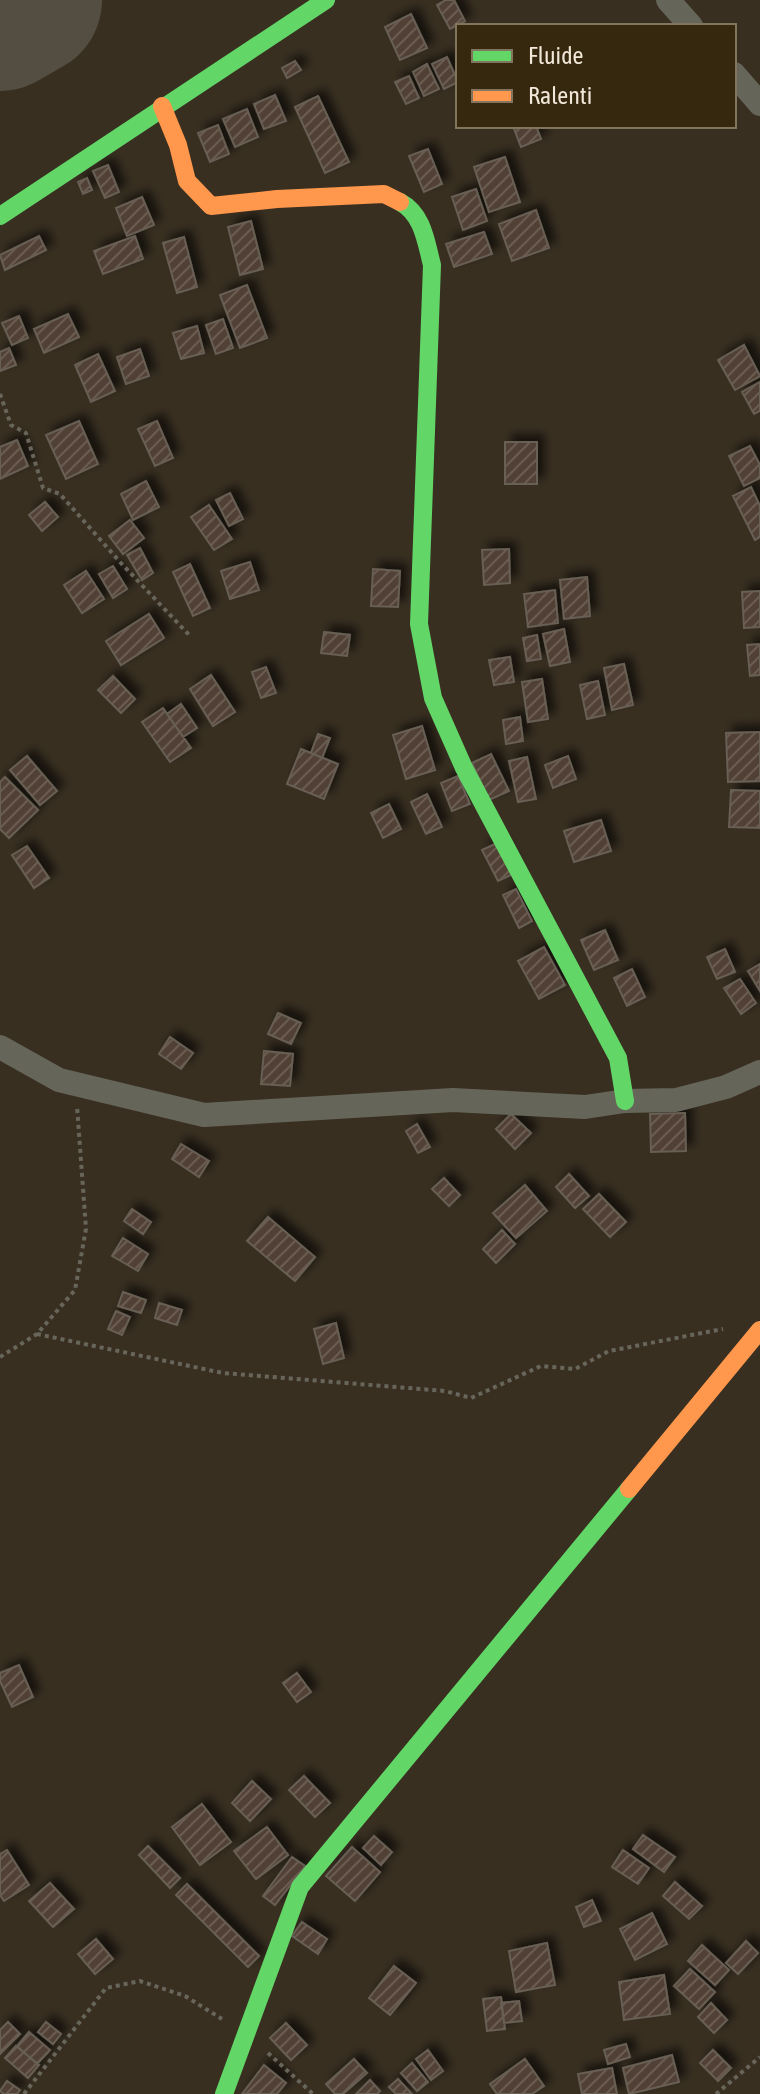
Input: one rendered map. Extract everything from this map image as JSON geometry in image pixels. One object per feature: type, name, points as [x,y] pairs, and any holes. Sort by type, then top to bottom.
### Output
[{"type":"street","points":[[0,216],[326,0]]},
{"type":"street","points":[[668,0],[689,24]]},
{"type":"street","points":[[736,76],[760,104]]},
{"type":"street","points":[[162,106],[178,145],[187,181],[211,206],[277,199],[384,194],[409,207],[423,228],[432,265],[419,624],[433,698],[464,768],[618,1058],[625,1101]]},
{"type":"street","points":[[0,1047],[59,1080],[204,1115],[453,1100],[585,1107],[625,1101],[676,1100],[726,1087],[760,1072]]},
{"type":"street","points":[[224,2094],[300,1887],[760,1330]]},
{"type":"path","points":[[0,394],[11,425],[26,433],[43,488],[60,494],[191,637]]},
{"type":"path","points":[[0,1357],[37,1334],[75,1290],[86,1229],[75,1083]]},
{"type":"path","points":[[37,1334],[223,1373],[445,1391],[471,1398],[541,1366],[575,1369],[609,1351],[732,1327]]},
{"type":"path","points":[[24,2094],[106,1988],[140,1981],[185,1996],[247,2034],[313,2094]]},
{"type":"path","points":[[716,2094],[760,2057]]},
{"type":"building","points":[[454,0],[465,21],[450,29],[437,5]]},
{"type":"building","points":[[411,14],[427,48],[400,60],[385,27]]},
{"type":"building","points":[[447,57],[456,83],[444,89],[432,64]]},
{"type":"building","points":[[295,61],[301,70],[287,78],[282,68]]},
{"type":"building","points":[[427,64],[439,89],[424,96],[413,72]]},
{"type":"building","points":[[409,76],[419,98],[406,104],[395,82]]},
{"type":"building","points":[[275,95],[286,121],[264,129],[254,104]]},
{"type":"building","points":[[318,96],[349,162],[325,173],[295,107]]},
{"type":"building","points":[[247,109],[258,137],[235,147],[223,119]]},
{"type":"building","points":[[218,125],[229,154],[210,162],[198,133]]},
{"type":"building","points":[[514,128],[537,128],[541,139],[521,147]]},
{"type":"building","points":[[428,149],[442,184],[424,192],[409,156]]},
{"type":"building","points":[[505,157],[520,202],[489,212],[474,167]]},
{"type":"building","points":[[108,165],[119,192],[105,198],[93,171]]},
{"type":"building","points":[[87,178],[92,190],[83,194],[78,182]]},
{"type":"building","points":[[476,189],[487,221],[463,230],[452,197]]},
{"type":"building","points":[[142,197],[154,225],[127,236],[116,208]]},
{"type":"building","points":[[536,210],[549,248],[512,261],[499,224]]},
{"type":"building","points":[[251,221],[263,269],[240,275],[228,227]]},
{"type":"building","points":[[484,232],[492,254],[454,267],[446,244]]},
{"type":"building","points":[[39,236],[46,250],[5,270],[0,255]]},
{"type":"building","points":[[135,236],[143,259],[103,274],[94,251]]},
{"type":"building","points":[[184,237],[197,287],[177,293],[163,243]]},
{"type":"building","points":[[247,285],[267,338],[240,348],[220,295]]},
{"type":"building","points":[[68,314],[79,337],[44,353],[34,329]]},
{"type":"building","points":[[19,316],[28,338],[12,345],[2,323]]},
{"type":"building","points":[[223,319],[233,348],[216,354],[206,325]]},
{"type":"building","points":[[197,326],[204,353],[181,359],[173,333]]},
{"type":"building","points":[[744,345],[760,376],[735,390],[718,360]]},
{"type":"building","points":[[9,348],[16,365],[0,371],[0,352]]},
{"type":"building","points":[[140,349],[149,376],[126,384],[117,357]]},
{"type":"building","points":[[98,354],[115,391],[91,402],[75,365]]},
{"type":"building","points":[[760,382],[760,411],[754,414],[742,392]]},
{"type":"building","points":[[79,421],[98,464],[66,479],[46,435]]},
{"type":"building","points":[[157,421],[173,458],[155,466],[138,429]]},
{"type":"building","points":[[17,440],[28,466],[0,479],[0,447]]},
{"type":"building","points":[[505,442],[537,442],[537,484],[505,484]]},
{"type":"building","points":[[750,446],[760,465],[760,478],[744,486],[729,456]]},
{"type":"building","points":[[146,481],[159,507],[133,520],[121,494]]},
{"type":"building","points":[[751,487],[760,506],[760,537],[755,540],[733,496]]},
{"type":"building","points":[[230,493],[243,519],[229,526],[216,500]]},
{"type":"building","points":[[45,502],[58,517],[42,531],[29,515]]},
{"type":"building","points":[[209,505],[232,539],[214,550],[191,517]]},
{"type":"building","points":[[130,520],[144,538],[123,554],[109,536]]},
{"type":"building","points":[[140,548],[153,573],[142,580],[127,555]]},
{"type":"building","points":[[509,549],[510,583],[484,585],[482,550]]},
{"type":"building","points":[[250,562],[259,590],[230,599],[221,571]]},
{"type":"building","points":[[190,564],[210,608],[193,616],[173,572]]},
{"type":"building","points":[[113,566],[127,589],[113,598],[99,574]]},
{"type":"building","points":[[373,569],[400,571],[398,607],[371,606]]},
{"type":"building","points":[[86,571],[104,599],[82,613],[64,585]]},
{"type":"building","points":[[587,577],[590,616],[564,619],[560,580]]},
{"type":"building","points":[[555,590],[558,623],[528,627],[524,594]]},
{"type":"building","points":[[760,591],[760,627],[744,628],[742,592]]},
{"type":"building","points":[[149,614],[164,638],[121,665],[106,641]]},
{"type":"building","points":[[564,629],[570,662],[550,666],[543,634]]},
{"type":"building","points":[[324,632],[350,635],[347,656],[321,653]]},
{"type":"building","points":[[537,635],[541,659],[527,661],[523,638]]},
{"type":"building","points":[[760,644],[760,675],[750,676],[747,645]]},
{"type":"building","points":[[510,657],[514,682],[494,685],[489,660]]},
{"type":"building","points":[[624,664],[633,705],[612,710],[604,668]]},
{"type":"building","points":[[266,667],[276,693],[261,698],[252,672]]},
{"type":"building","points":[[211,675],[235,712],[213,726],[190,689]]},
{"type":"building","points":[[113,676],[135,699],[121,713],[98,690]]},
{"type":"building","points":[[542,679],[548,719],[528,722],[522,682]]},
{"type":"building","points":[[598,681],[605,715],[587,719],[580,685]]},
{"type":"building","points":[[181,704],[197,728],[183,737],[167,714]]},
{"type":"building","points":[[163,708],[191,748],[170,762],[142,722]]},
{"type":"building","points":[[520,717],[523,741],[506,744],[503,720]]},
{"type":"building","points":[[422,726],[435,770],[406,779],[393,735]]},
{"type":"building","points":[[760,732],[760,781],[728,782],[726,733]]},
{"type":"building","points":[[318,734],[330,738],[322,758],[311,753]]},
{"type":"building","points":[[301,749],[338,764],[324,799],[287,784]]},
{"type":"building","points":[[491,754],[509,791],[489,800],[472,763]]},
{"type":"building","points":[[27,756],[57,791],[40,805],[10,770]]},
{"type":"building","points":[[568,756],[576,779],[553,788],[545,765]]},
{"type":"building","points":[[527,757],[536,799],[518,802],[509,761]]},
{"type":"building","points":[[458,776],[470,804],[452,811],[441,783]]},
{"type":"building","points":[[5,777],[38,810],[9,838],[0,829],[0,782]]},
{"type":"building","points":[[731,790],[760,791],[760,828],[729,827]]},
{"type":"building","points":[[427,794],[442,827],[426,834],[411,802]]},
{"type":"building","points":[[389,804],[401,829],[383,838],[371,813]]},
{"type":"building","points":[[601,820],[611,851],[574,862],[564,831]]},
{"type":"building","points":[[497,843],[513,874],[498,881],[482,850]]},
{"type":"building","points":[[27,846],[49,878],[34,888],[12,855]]},
{"type":"building","points":[[516,889],[532,921],[519,928],[503,895]]},
{"type":"building","points":[[605,930],[618,960],[594,970],[581,940]]},
{"type":"building","points":[[544,947],[565,985],[539,999],[518,961]]},
{"type":"building","points":[[725,949],[735,972],[717,979],[707,957]]},
{"type":"building","points":[[760,964],[760,991],[748,971]]},
{"type":"building","points":[[632,969],[645,997],[627,1006],[614,978]]},
{"type":"building","points":[[740,979],[756,1003],[741,1014],[724,988]]},
{"type":"building","points":[[278,1013],[301,1023],[291,1044],[268,1034]]},
{"type":"building","points":[[170,1037],[193,1053],[181,1069],[159,1054]]},
{"type":"building","points":[[264,1051],[293,1054],[290,1086],[261,1084]]},
{"type":"building","points":[[685,1113],[686,1151],[651,1152],[650,1114]]},
{"type":"building","points":[[511,1114],[531,1133],[515,1149],[496,1129]]},
{"type":"building","points":[[417,1124],[430,1147],[418,1153],[406,1131]]},
{"type":"building","points":[[181,1144],[209,1161],[199,1177],[172,1159]]},
{"type":"building","points":[[569,1174],[589,1196],[575,1208],[556,1187]]},
{"type":"building","points":[[444,1178],[460,1195],[449,1206],[432,1189]]},
{"type":"building","points":[[525,1185],[547,1211],[516,1238],[493,1213]]},
{"type":"building","points":[[599,1194],[626,1222],[610,1237],[583,1209]]},
{"type":"building","points":[[132,1209],[151,1222],[143,1234],[124,1221]]},
{"type":"building","points":[[268,1217],[315,1257],[295,1281],[247,1241]]},
{"type":"building","points":[[502,1230],[515,1244],[496,1263],[483,1249]]},
{"type":"building","points":[[123,1238],[148,1254],[138,1271],[112,1256]]},
{"type":"building","points":[[123,1292],[146,1300],[141,1313],[118,1306]]},
{"type":"building","points":[[159,1303],[182,1310],[177,1325],[155,1318]]},
{"type":"building","points":[[116,1311],[130,1317],[122,1335],[108,1329]]},
{"type":"building","points":[[336,1323],[344,1358],[323,1364],[314,1329]]},
{"type":"building","points":[[19,1665],[33,1697],[12,1707],[0,1681],[0,1673]]},
{"type":"building","points":[[297,1673],[311,1692],[297,1702],[283,1683]]},
{"type":"building","points":[[304,1776],[330,1803],[315,1817],[289,1790]]},
{"type":"building","points":[[252,1781],[271,1799],[250,1821],[232,1803]]},
{"type":"building","points":[[202,1804],[231,1842],[200,1865],[172,1827]]},
{"type":"building","points":[[267,1827],[288,1855],[256,1879],[234,1851]]},
{"type":"building","points":[[643,1835],[675,1857],[664,1872],[633,1849]]},
{"type":"building","points":[[374,1836],[392,1852],[381,1865],[363,1848]]},
{"type":"building","points":[[148,1846],[180,1878],[170,1888],[139,1855]]},
{"type":"building","points":[[352,1847],[380,1872],[355,1901],[326,1876]]},
{"type":"building","points":[[7,1850],[29,1885],[4,1901],[0,1895],[0,1854]]},
{"type":"building","points":[[623,1850],[649,1868],[638,1884],[612,1867]]},
{"type":"building","points":[[292,1857],[305,1866],[275,1905],[263,1896]]},
{"type":"building","points":[[675,1882],[702,1906],[689,1919],[663,1896]]},
{"type":"building","points":[[50,1883],[74,1909],[53,1927],[29,1901]]},
{"type":"building","points":[[187,1884],[259,1956],[248,1967],[176,1895]]},
{"type":"building","points":[[592,1900],[601,1921],[584,1927],[576,1907]]},
{"type":"building","points":[[652,1913],[667,1944],[635,1960],[620,1929]]},
{"type":"building","points":[[302,1922],[327,1939],[318,1954],[292,1936]]},
{"type":"building","points":[[96,1939],[113,1959],[95,1974],[78,1954]]},
{"type":"building","points":[[746,1941],[758,1953],[738,1974],[726,1963]]},
{"type":"building","points":[[547,1943],[555,1985],[516,1992],[509,1951]]},
{"type":"building","points":[[702,1945],[729,1970],[715,1985],[688,1961]]},
{"type":"building","points":[[394,1966],[416,1983],[390,2015],[369,1998]]},
{"type":"building","points":[[690,1969],[715,1992],[699,2009],[674,1986]]},
{"type":"building","points":[[664,1975],[670,2014],[624,2020],[619,1982]]},
{"type":"building","points":[[501,1997],[505,2029],[487,2031],[483,1999]]},
{"type":"building","points":[[519,2001],[522,2021],[504,2023],[501,2003]]},
{"type":"building","points":[[711,2003],[727,2020],[714,2033],[698,2017]]},
{"type":"building","points":[[8,2022],[20,2034],[0,2054],[0,2030]]},
{"type":"building","points":[[46,2022],[61,2034],[53,2044],[38,2032]]},
{"type":"building","points":[[286,2023],[307,2045],[291,2060],[270,2038]]},
{"type":"building","points":[[29,2032],[50,2050],[37,2064],[17,2046]]},
{"type":"building","points":[[626,2044],[630,2057],[608,2064],[604,2050]]},
{"type":"building","points":[[16,2046],[39,2065],[28,2078],[5,2058]]},
{"type":"building","points":[[428,2050],[443,2071],[431,2080],[416,2059]]},
{"type":"building","points":[[713,2050],[731,2068],[718,2081],[700,2063]]},
{"type":"building","points":[[672,2055],[679,2082],[629,2094],[623,2068]]},
{"type":"building","points":[[354,2059],[367,2073],[343,2094],[335,2094],[326,2084]]},
{"type":"building","points":[[525,2059],[544,2086],[532,2094],[497,2094],[490,2084]]},
{"type":"building","points":[[412,2063],[428,2082],[417,2091],[401,2073]]},
{"type":"building","points":[[264,2065],[286,2083],[277,2094],[242,2094]]},
{"type":"building","points":[[612,2068],[617,2094],[582,2094],[578,2074]]},
{"type":"building","points":[[398,2079],[412,2094],[396,2094],[389,2087]]},
{"type":"building","points":[[370,2080],[380,2091],[377,2094],[356,2094]]},
{"type":"building","points":[[7,2081],[20,2090],[17,2094],[0,2091]]},
{"type":"runway","points":[[0,15],[26,0]]},
{"type":"traffic: fast","points":[[0,216],[326,0]]},
{"type":"traffic: fast","points":[[400,202],[419,221],[432,265],[419,624],[433,698],[464,768],[618,1058],[625,1101]]},
{"type":"traffic: fast","points":[[224,2094],[300,1887],[629,1489]]},
{"type":"traffic: slow","points":[[162,106],[178,145],[187,181],[211,206],[277,199],[384,194],[400,202]]},
{"type":"traffic: slow","points":[[629,1489],[760,1330]]}]
